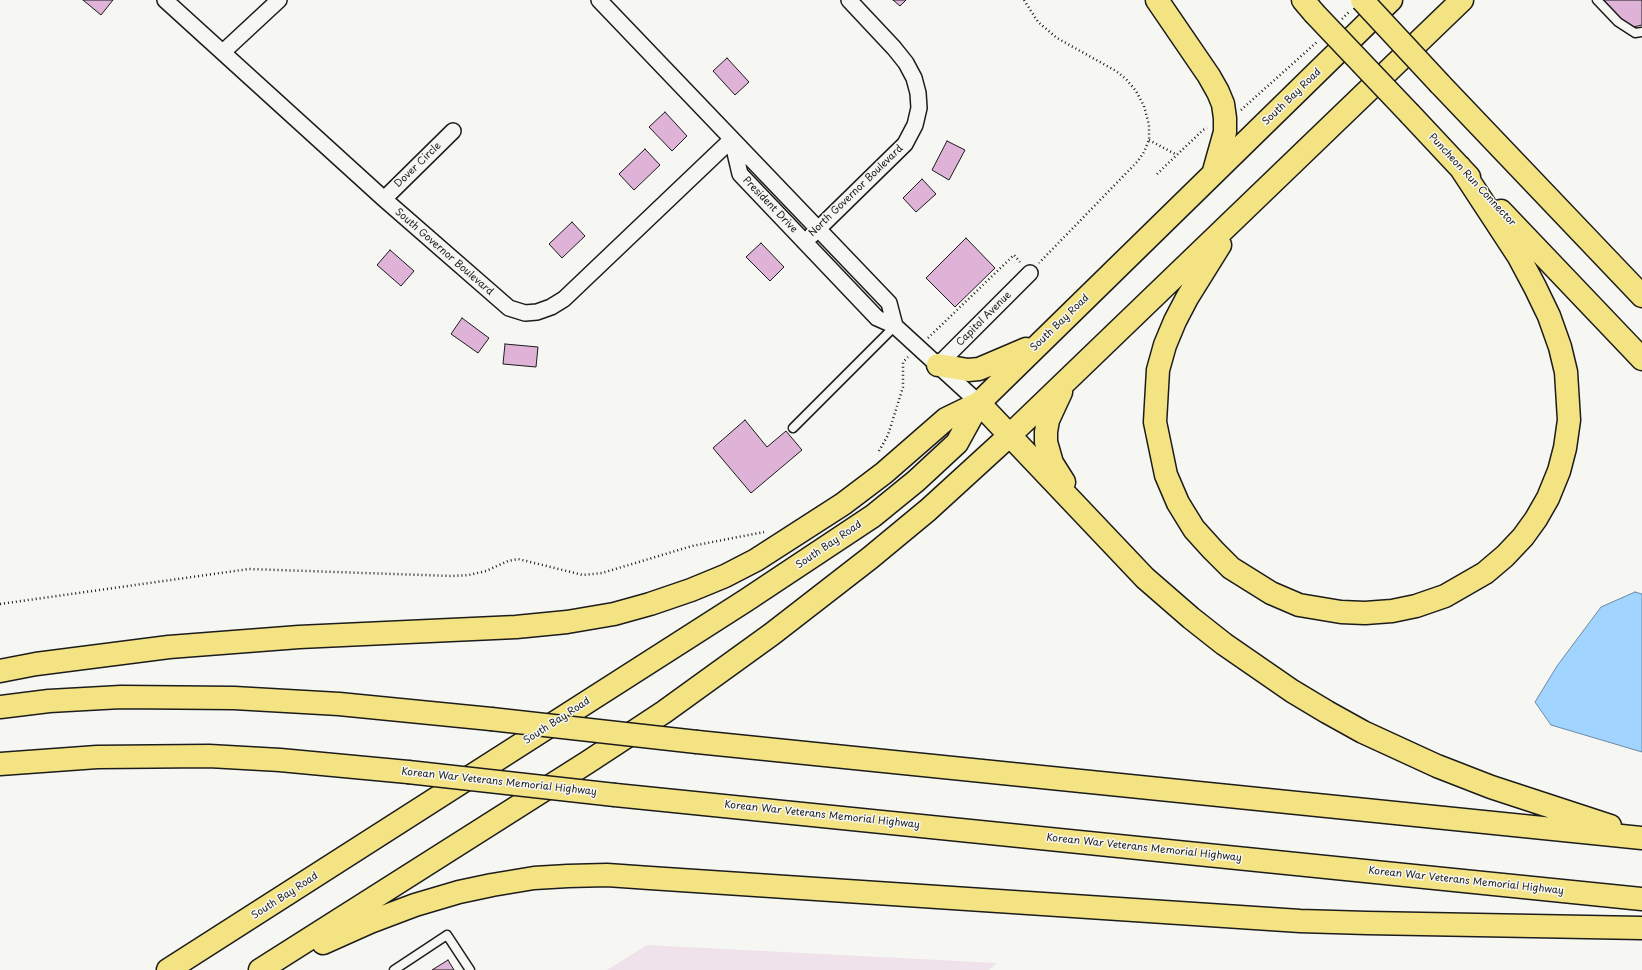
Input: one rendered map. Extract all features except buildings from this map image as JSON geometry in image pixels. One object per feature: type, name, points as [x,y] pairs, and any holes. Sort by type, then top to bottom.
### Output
[{"type":"highway","points":[[1157,0],[1209,76],[1218,92],[1226,118],[1222,145],[1213,174]]},
{"type":"highway","name":"South Bay Road","points":[[168,970],[599,695],[842,538],[873,516],[916,481],[957,443],[979,403],[1391,0]]},
{"type":"highway","points":[[261,970],[588,762],[716,676],[810,606],[870,558],[928,510],[1009,436],[1237,218],[1449,8],[1462,0]]},
{"type":"highway","points":[[1357,5],[1440,84],[1642,296]]},
{"type":"highway","name":"Puncheon Run Connector","points":[[1308,6],[1642,359]]},
{"type":"highway","points":[[1237,218],[1187,298],[1175,321],[1164,346],[1158,370],[1156,422],[1166,474],[1178,503],[1194,529],[1231,568],[1271,593],[1299,605],[1341,612],[1365,613],[1392,611],[1416,606],[1446,596],[1485,573],[1505,556],[1523,537],[1544,505],[1559,471],[1565,448],[1568,420],[1566,372],[1560,347],[1549,316],[1536,287],[1519,257],[1460,167]]},
{"type":"highway","points":[[938,365],[968,370],[979,369],[1040,343]]},
{"type":"highway","points":[[1067,381],[1048,420],[1046,442],[1052,463],[1087,517]]},
{"type":"highway","points":[[0,671],[44,663],[170,647],[299,637],[516,627],[567,622],[614,614],[636,608],[691,590],[725,576],[756,560],[844,504],[884,473],[946,419],[979,403],[1145,578],[1192,618],[1262,670],[1327,712],[1398,748],[1490,787],[1642,837]]},
{"type":"highway","points":[[0,707],[121,697],[226,698],[339,704],[697,742],[1642,837]]},
{"type":"highway","name":"Korean War Veterans Memorial Highway","points":[[0,764],[97,757],[201,756],[280,760],[1642,899]]},
{"type":"highway","points":[[261,970],[370,922],[415,905],[492,884],[534,878],[568,876],[607,875],[1374,924],[1642,928]]},
{"type":"street","name":"South Governor Boulevard","points":[[165,0],[384,199],[509,308],[525,313],[538,312],[551,307],[564,299],[732,139]]},
{"type":"street","points":[[223,52],[279,0]]},
{"type":"street","name":"President Drive","points":[[599,0],[889,303],[895,326]]},
{"type":"street","name":"North Governor Boulevard","points":[[805,241],[905,144],[915,125],[919,108],[918,93],[914,78],[906,63],[849,0]]},
{"type":"street","name":"Dover Circle","points":[[384,199],[453,131]]},
{"type":"street","name":"President Drive","points":[[732,139],[740,174],[877,318],[895,326],[979,403]]},
{"type":"street","name":"Capitol Avenue","points":[[938,365],[1030,273]]},
{"type":"lane","points":[[1597,0],[1618,22],[1635,33],[1642,32]]},
{"type":"lane","points":[[793,428],[895,326]]},
{"type":"lane","points":[[394,970],[447,934],[470,970]]},
{"type":"path","points":[[932,334],[1014,255],[1030,273],[1138,160],[1144,152],[1149,140],[1149,125],[1144,106],[1136,91],[1126,79],[1116,71],[1057,38],[1038,22],[1024,0]]},
{"type":"path","points":[[1340,21],[1357,5]]},
{"type":"path","points":[[1157,174],[1203,130],[1238,113],[1324,36]]},
{"type":"path","points":[[1149,140],[1177,155]]},
{"type":"path","points":[[878,452],[882,448],[888,435],[903,387],[903,362]]},
{"type":"path","points":[[0,604],[249,569],[452,576],[469,575],[486,571],[508,561],[518,559],[583,575],[602,573],[692,546],[770,531]]},
{"type":"shaded area","points":[[647,945],[997,963],[989,970],[607,970]]},
{"type":"water","points":[[1635,592],[1642,594],[1642,752],[1551,725],[1535,702],[1557,666],[1601,607]]}]
